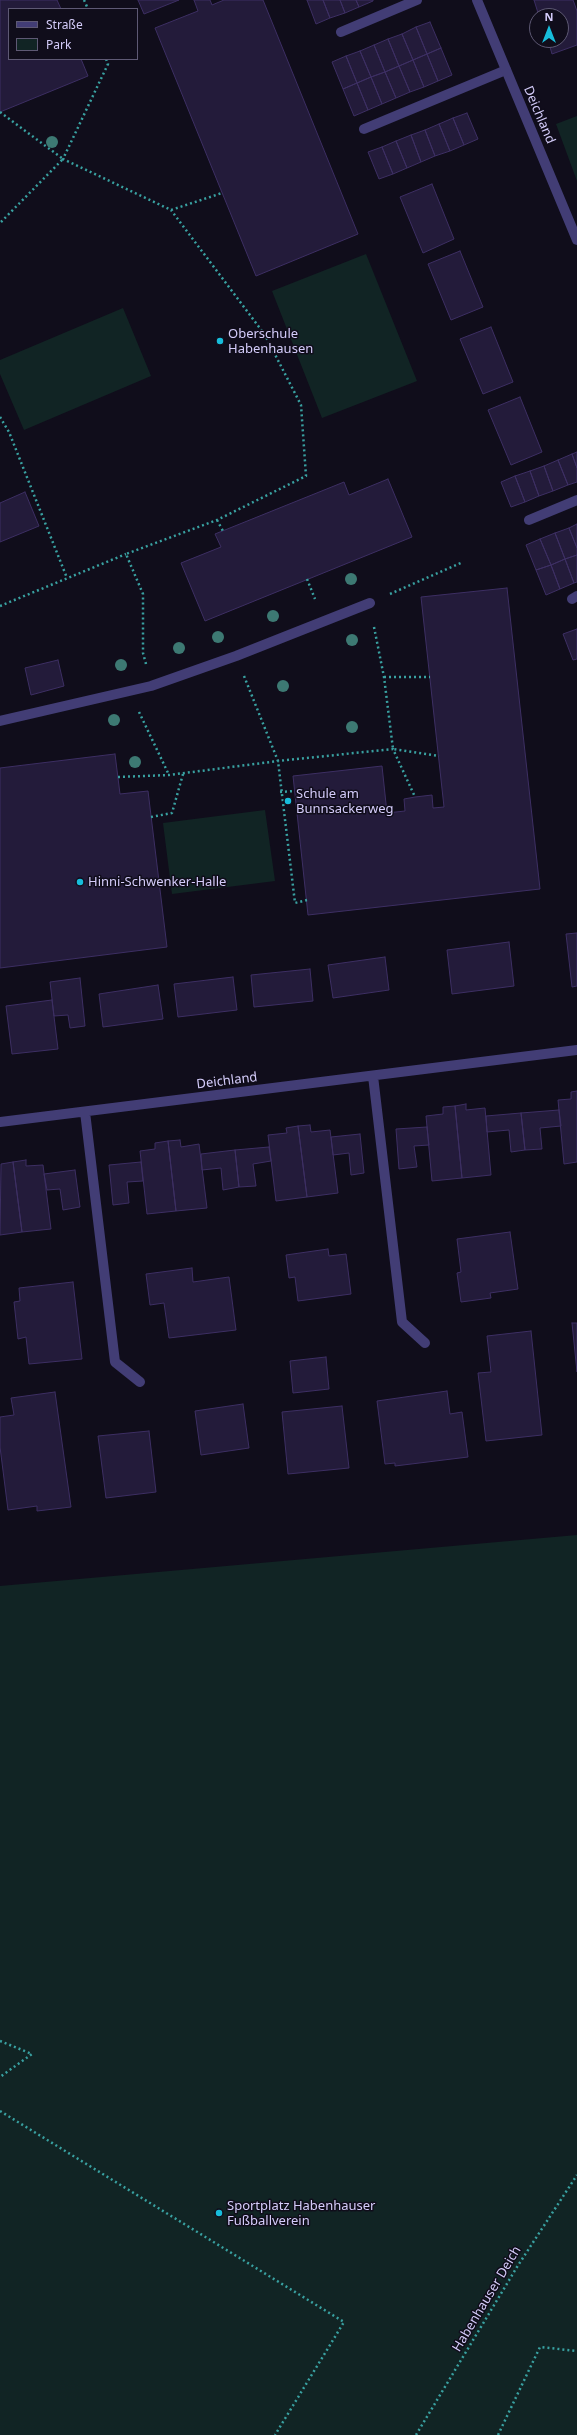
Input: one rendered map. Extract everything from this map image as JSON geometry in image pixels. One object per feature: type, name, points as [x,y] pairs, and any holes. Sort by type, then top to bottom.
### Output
[{"type":"street","points":[[341,32],[417,0]]},
{"type":"street","name":"Deichland","points":[[477,0],[577,240]]},
{"type":"street","points":[[364,129],[506,70]]},
{"type":"street","points":[[529,520],[577,500]]},
{"type":"street","points":[[0,721],[128,690],[151,686],[236,656],[370,603]]},
{"type":"street","name":"Deichland","points":[[0,1122],[577,1050]]},
{"type":"street","points":[[373,1076],[402,1322],[425,1343]]},
{"type":"street","points":[[85,1112],[115,1362],[140,1382]]},
{"type":"path","points":[[0,223],[63,159],[108,64],[106,60]]},
{"type":"path","points":[[0,112],[63,159],[171,210],[265,335],[301,405],[306,476],[217,520],[126,554],[0,606]]},
{"type":"path","points":[[171,210],[222,193]]},
{"type":"path","points":[[0,417],[9,432],[67,578]]},
{"type":"path","points":[[217,520],[223,531]]},
{"type":"path","points":[[126,554],[143,594],[144,653],[151,686]]},
{"type":"path","points":[[415,797],[393,749],[384,677],[370,603],[463,562]]},
{"type":"path","points":[[236,656],[278,761],[280,792],[295,903],[306,900]]},
{"type":"path","points":[[384,677],[430,677]]},
{"type":"path","points":[[128,690],[169,775]]},
{"type":"path","points":[[118,776],[183,774],[278,761],[393,749],[439,756]]},
{"type":"path","points":[[151,817],[172,814],[183,774]]},
{"type":"path","points":[[280,792],[294,791]]},
{"type":"path","points":[[0,2041],[32,2054],[0,2078]]},
{"type":"path","points":[[0,2111],[344,2322],[275,2435]]},
{"type":"path","name":"Habenhauser Deich","points":[[416,2435],[517,2267],[577,2175]]},
{"type":"path","points":[[498,2435],[540,2347],[577,2351]]},
{"type":"green space","points":[[577,116],[577,181],[556,124]]},
{"type":"green space","points":[[366,254],[417,381],[322,418],[272,291]]},
{"type":"green space","points":[[123,308],[151,376],[24,430],[0,374],[0,360]]},
{"type":"green space","points":[[265,810],[275,881],[172,894],[163,823]]},
{"type":"green space","name":"Sportplatz Habenhauser Fußballverein","points":[[577,1535],[577,2435],[0,2435],[0,1586]]},
{"type":"building","points":[[0,0],[57,0],[61,8],[8,8],[8,60],[81,60],[88,76],[0,112]]},
{"type":"building","points":[[138,0],[179,0],[144,14]]},
{"type":"building","points":[[194,0],[210,0],[212,5],[224,0],[263,0],[358,234],[256,276],[155,28],[198,11]]},
{"type":"building","points":[[307,0],[323,0],[330,18],[316,24]]},
{"type":"building","points":[[323,0],[340,0],[345,13],[330,18]]},
{"type":"building","points":[[340,0],[356,0],[359,7],[345,13]]},
{"type":"building","points":[[356,0],[373,0],[373,1],[359,7]]},
{"type":"building","points":[[534,0],[573,0],[577,11],[577,45],[569,48],[569,8],[536,8]]},
{"type":"building","points":[[430,22],[441,48],[427,54],[416,27]]},
{"type":"building","points":[[416,27],[427,54],[413,60],[402,34]]},
{"type":"building","points":[[402,34],[413,60],[399,66],[388,39]]},
{"type":"building","points":[[388,39],[399,66],[385,72],[374,45]]},
{"type":"building","points":[[374,45],[385,72],[371,77],[360,51]]},
{"type":"building","points":[[441,48],[452,75],[438,81],[427,54]]},
{"type":"building","points":[[550,48],[569,48],[552,54]]},
{"type":"building","points":[[360,51],[371,77],[357,83],[346,56]]},
{"type":"building","points":[[427,54],[438,81],[424,87],[413,60]]},
{"type":"building","points":[[346,56],[357,83],[343,89],[332,62]]},
{"type":"building","points":[[413,60],[424,87],[410,92],[399,66]]},
{"type":"building","points":[[399,66],[410,92],[396,98],[385,72]]},
{"type":"building","points":[[385,72],[396,98],[382,104],[371,77]]},
{"type":"building","points":[[371,77],[382,104],[368,110],[357,83]]},
{"type":"building","points":[[357,83],[368,110],[354,116],[343,89]]},
{"type":"building","points":[[467,113],[478,139],[464,145],[453,118]]},
{"type":"building","points":[[453,118],[464,145],[450,151],[439,124]]},
{"type":"building","points":[[439,124],[450,151],[435,156],[425,130]]},
{"type":"building","points":[[425,130],[435,156],[421,162],[411,135]]},
{"type":"building","points":[[411,135],[421,162],[407,168],[396,141]]},
{"type":"building","points":[[396,141],[407,168],[393,174],[382,147]]},
{"type":"building","points":[[382,147],[393,174],[379,179],[368,152]]},
{"type":"building","points":[[432,184],[454,239],[423,253],[400,197]]},
{"type":"building","points":[[460,251],[483,307],[451,320],[428,264]]},
{"type":"building","points":[[491,327],[513,382],[483,394],[460,339]]},
{"type":"building","points":[[520,397],[542,452],[511,465],[488,410]]},
{"type":"building","points":[[577,452],[577,468],[572,454]]},
{"type":"building","points":[[572,454],[577,468],[577,482],[568,485],[558,460]]},
{"type":"building","points":[[558,460],[568,485],[553,491],[544,466]]},
{"type":"building","points":[[544,466],[553,491],[539,496],[530,471]]},
{"type":"building","points":[[530,471],[539,496],[525,502],[515,476]]},
{"type":"building","points":[[515,476],[525,502],[511,507],[501,482]]},
{"type":"building","points":[[388,479],[412,537],[205,621],[181,563],[221,547],[215,534],[344,482],[349,495]]},
{"type":"building","points":[[25,492],[39,526],[0,542],[0,503]]},
{"type":"building","points":[[577,524],[577,548],[569,528]]},
{"type":"building","points":[[569,528],[577,548],[577,555],[565,559],[555,533]]},
{"type":"building","points":[[555,533],[565,559],[551,565],[540,539]]},
{"type":"building","points":[[540,539],[551,565],[536,570],[526,545]]},
{"type":"building","points":[[577,555],[577,582],[574,583],[565,559]]},
{"type":"building","points":[[565,559],[574,583],[560,589],[551,565]]},
{"type":"building","points":[[551,565],[560,589],[546,595],[536,570]]},
{"type":"building","points":[[507,588],[540,889],[308,915],[293,776],[382,766],[387,813],[405,811],[404,799],[432,795],[433,808],[444,807],[421,597]]},
{"type":"building","points":[[577,629],[577,659],[573,660],[563,634]]},
{"type":"building","points":[[58,660],[64,686],[31,695],[25,668]]},
{"type":"building","name":"Hinni-Schwenker-Halle","points":[[115,754],[120,794],[148,791],[167,947],[0,968],[0,768]]},
{"type":"building","points":[[577,933],[577,986],[572,987],[566,934]]},
{"type":"building","points":[[509,942],[514,986],[452,994],[447,950]]},
{"type":"building","points":[[385,957],[389,990],[333,998],[328,965]]},
{"type":"building","points":[[310,969],[313,1001],[254,1007],[251,975]]},
{"type":"building","points":[[233,977],[237,1010],[178,1017],[174,984]]},
{"type":"building","points":[[80,978],[85,1026],[70,1028],[68,1015],[54,1016],[50,982]]},
{"type":"building","points":[[158,985],[163,1019],[103,1027],[99,994]]},
{"type":"building","points":[[52,1000],[58,1049],[12,1054],[6,1006]]},
{"type":"building","points":[[577,1091],[577,1162],[564,1164],[558,1100],[571,1099],[571,1092]]},
{"type":"building","points":[[466,1104],[466,1110],[485,1108],[491,1175],[462,1178],[455,1106]]},
{"type":"building","points":[[455,1106],[462,1178],[432,1181],[426,1116],[443,1114],[443,1107]]},
{"type":"building","points":[[559,1110],[561,1126],[540,1128],[542,1149],[525,1150],[521,1113]]},
{"type":"building","points":[[521,1113],[525,1150],[511,1152],[509,1130],[487,1132],[486,1116]]},
{"type":"building","points":[[310,1125],[311,1132],[330,1130],[338,1193],[307,1197],[298,1126]]},
{"type":"building","points":[[298,1126],[307,1197],[276,1201],[268,1135],[287,1133],[286,1128]]},
{"type":"building","points":[[427,1127],[429,1145],[414,1146],[417,1167],[399,1169],[396,1129]]},
{"type":"building","points":[[360,1134],[364,1173],[351,1175],[349,1153],[333,1155],[331,1137]]},
{"type":"building","points":[[180,1140],[181,1147],[199,1144],[207,1208],[176,1211],[168,1141]]},
{"type":"building","points":[[168,1141],[176,1211],[147,1214],[140,1151],[155,1149],[155,1143]]},
{"type":"building","points":[[269,1147],[271,1161],[253,1164],[256,1186],[239,1187],[235,1150]]},
{"type":"building","points":[[235,1150],[239,1187],[223,1190],[221,1168],[202,1170],[201,1154]]},
{"type":"building","points":[[26,1160],[26,1166],[43,1165],[51,1229],[22,1232],[13,1162]]},
{"type":"building","points":[[13,1162],[22,1232],[0,1235],[1,1164]]},
{"type":"building","points":[[141,1162],[143,1181],[127,1182],[129,1203],[113,1205],[109,1165]]},
{"type":"building","points":[[75,1170],[80,1207],[63,1210],[60,1189],[47,1190],[44,1174]]},
{"type":"building","points":[[510,1232],[518,1289],[490,1293],[491,1298],[461,1302],[457,1273],[461,1272],[457,1239]]},
{"type":"building","points":[[328,1249],[329,1256],[346,1254],[351,1294],[298,1301],[295,1277],[289,1278],[286,1255]]},
{"type":"building","points":[[192,1268],[193,1282],[229,1277],[236,1330],[169,1338],[164,1303],[150,1305],[146,1274]]},
{"type":"building","points":[[73,1282],[82,1359],[29,1364],[26,1337],[18,1339],[14,1302],[20,1301],[19,1288]]},
{"type":"building","points":[[572,1323],[577,1323],[577,1372]]},
{"type":"building","points":[[531,1331],[542,1435],[486,1441],[478,1373],[491,1372],[487,1336]]},
{"type":"building","points":[[326,1357],[329,1389],[293,1393],[290,1361]]},
{"type":"building","points":[[447,1391],[450,1414],[462,1412],[468,1457],[395,1466],[395,1463],[385,1464],[377,1401]]},
{"type":"building","points":[[55,1392],[71,1507],[37,1511],[37,1506],[8,1510],[0,1447],[0,1417],[14,1415],[11,1398]]},
{"type":"building","points":[[243,1404],[249,1448],[201,1455],[195,1411]]},
{"type":"building","points":[[342,1406],[349,1468],[288,1474],[282,1412]]},
{"type":"building","points":[[149,1431],[156,1492],[106,1498],[98,1436]]},
{"type":"place","name":"Oberschule Habenhausen","points":[[220,341]]},
{"type":"place","name":"Schule am Bunnsackerweg","points":[[288,801]]},
{"type":"place","name":"Hinni-Schwenker-Halle","points":[[80,882]]},
{"type":"place","name":"Sportplatz Habenhauser Fußballverein","points":[[219,2213]]}]
